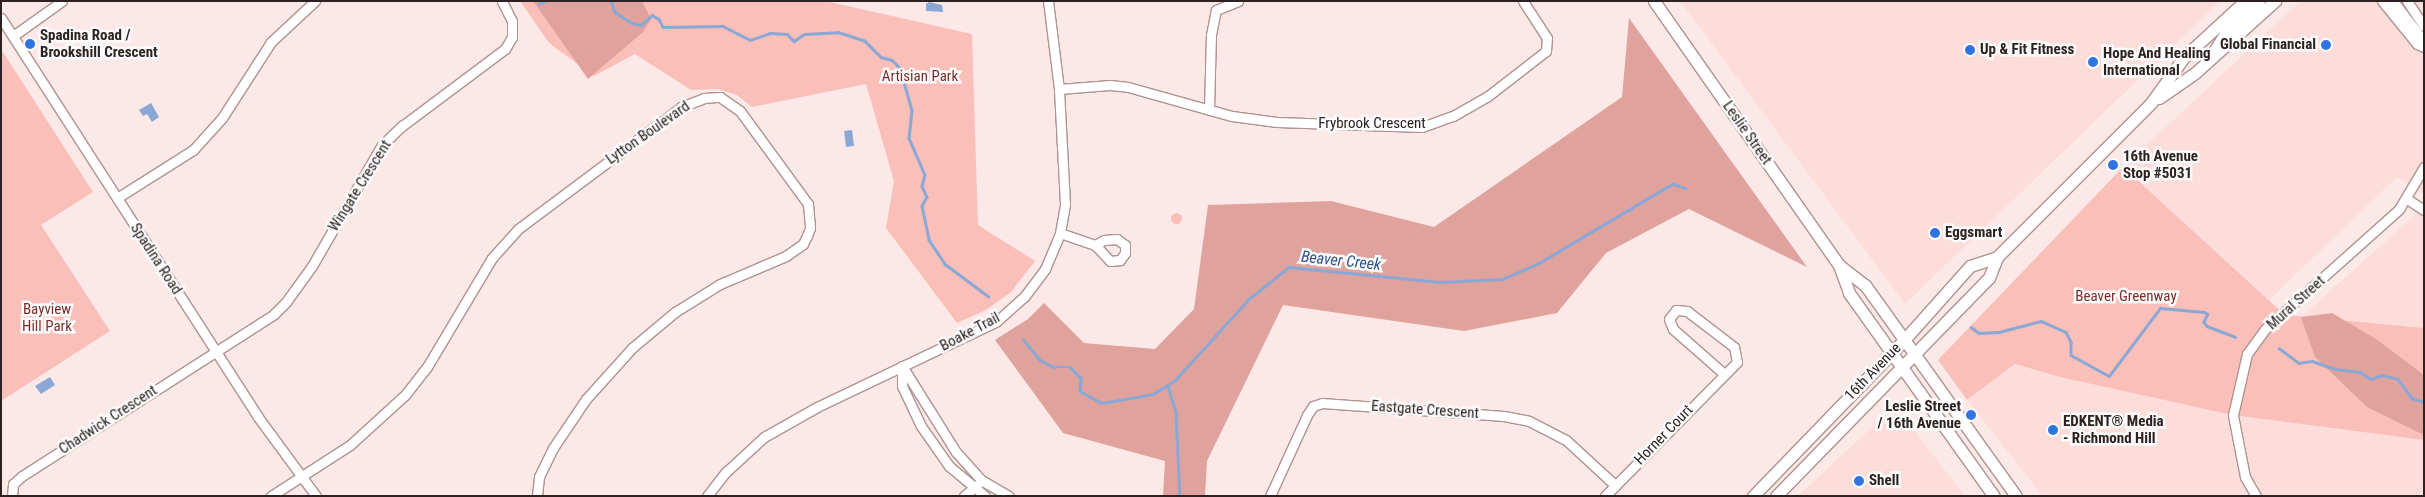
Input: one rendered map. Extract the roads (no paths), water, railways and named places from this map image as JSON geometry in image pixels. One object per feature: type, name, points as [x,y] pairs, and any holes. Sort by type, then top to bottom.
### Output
[{"type":"main road","name":"Leslie Street","points":[[1654,1],[1839,265],[1849,294],[1994,496]]},
{"type":"main road","name":"16th Avenue","points":[[1776,496],[1989,278],[1997,257],[2151,103],[2184,58],[2245,1]]},
{"type":"main road","points":[[2205,65],[2227,32],[2259,1]]},
{"type":"main road","name":"16th Avenue","points":[[2151,103],[2205,65],[2275,1]]},
{"type":"main road","points":[[2392,1],[2424,43]]},
{"type":"main road","name":"16th Avenue","points":[[1753,496],[1904,340],[1970,266],[1997,257]]},
{"type":"main road","name":"Leslie Street","points":[[1839,265],[1865,285],[2016,496]]},
{"type":"street","points":[[13,36],[62,1]]},
{"type":"street","points":[[117,198],[193,150],[222,118],[270,42],[315,1]]},
{"type":"street","name":"Wingate Crescent","points":[[215,350],[274,314],[286,302],[312,266],[382,145],[402,126],[505,49],[512,36],[512,21],[502,1]]},
{"type":"street","name":"Boake Trail","points":[[707,496],[726,472],[764,438],[817,407],[983,328],[1010,310],[1045,269],[1060,233],[1065,204],[1059,89],[1048,1]]},
{"type":"street","points":[[1209,110],[1211,35],[1216,10],[1238,1]]},
{"type":"street","name":"Frybrook Crescent","points":[[1059,89],[1110,85],[1128,87],[1209,110],[1277,122],[1422,127],[1436,123],[1488,96],[1546,51],[1547,38],[1523,1]]},
{"type":"street","points":[[2382,1],[2417,44],[2424,47]]},
{"type":"street","points":[[2408,1],[2424,26]]},
{"type":"street","name":"Spadina Road","points":[[1,18],[215,350],[301,477],[316,496]]},
{"type":"street","name":"Lytton Boulevard","points":[[271,496],[350,445],[405,395],[427,367],[492,258],[518,229],[681,107],[704,98],[720,97],[740,111],[808,204],[810,228],[807,236],[803,244],[786,256],[720,284],[675,312],[632,348],[586,399],[553,448],[539,477],[537,496]]},
{"type":"street","name":"Mural Street","points":[[2256,496],[2245,477],[2232,415],[2247,354],[2265,329],[2389,219],[2407,198],[2424,167]]},
{"type":"street","points":[[2407,198],[2424,210]]},
{"type":"street","points":[[1060,233],[1095,245]]},
{"type":"street","name":"Horner Court","points":[[1605,496],[1737,362],[1734,347],[1687,310],[1676,310],[1669,319],[1673,329],[1724,374]]},
{"type":"street","name":"Chadwick Crescent","points":[[12,496],[14,484],[22,476],[215,350]]},
{"type":"street","points":[[902,366],[956,452],[981,480],[1008,496]]},
{"type":"street","points":[[902,366],[902,386],[921,426],[949,466],[974,489],[985,496]]},
{"type":"street","name":"Eastgate Crescent","points":[[1270,496],[1307,415],[1313,406],[1322,403],[1504,416],[1529,420],[1566,440],[1615,485]]},
{"type":"street","points":[[964,496],[974,489],[981,480]]},
{"type":"water","points":[[929,2],[942,5],[943,12],[926,11],[926,4]]},
{"type":"water","points":[[151,103],[159,117],[152,122],[147,114],[143,116],[139,110]]},
{"type":"water","points":[[852,130],[854,146],[846,147],[844,131]]},
{"type":"water","points":[[50,377],[55,385],[41,394],[35,386]]},
{"type":"waterway","points":[[539,4],[545,1]]},
{"type":"waterway","name":"Beaver Creek","points":[[611,1],[615,12],[632,23],[641,25],[652,15],[659,19],[663,27],[723,26],[750,40],[770,33],[787,34],[794,41],[804,34],[838,32],[865,41],[881,57],[892,60],[900,68],[912,110],[909,138],[925,175],[922,186],[927,197],[922,206],[929,240],[945,264],[988,296]]},
{"type":"waterway","name":"Beaver Creek","points":[[1023,339],[1040,360],[1054,367],[1070,367],[1081,378],[1080,391],[1102,403],[1153,394],[1175,380],[1250,298],[1289,267],[1439,282],[1503,279],[1539,263],[1667,187],[1673,184],[1685,188]]},
{"type":"waterway","name":"Beaver Creek","points":[[1971,327],[1979,333],[1999,332],[2041,321],[2066,332],[2071,342],[2071,355],[2109,376],[2160,308],[2204,312],[2208,314],[2204,322],[2207,326],[2235,337]]},
{"type":"waterway","name":"Beaver Creek","points":[[2279,348],[2299,363],[2312,361],[2335,369],[2360,372],[2371,379],[2382,375],[2398,379],[2412,398],[2424,402]]},
{"type":"waterway","points":[[1168,386],[1176,412],[1180,496]]},
{"type":"place","name":"Spadina Road / Brookshill Crescent","points":[[30,44]]},
{"type":"place","name":"Global Financial","points":[[2326,45]]},
{"type":"place","name":"Up & Fit Fitness","points":[[1970,50]]},
{"type":"place","name":"Hope And Healing International","points":[[2093,62]]},
{"type":"place","name":"16th Avenue Stop #5031","points":[[2113,165]]},
{"type":"place","name":"Eggsmart","points":[[1935,233]]},
{"type":"place","name":"Leslie Street / 16th Avenue","points":[[1971,415]]},
{"type":"place","name":"EDKENT® Media - Richmond Hill","points":[[2053,430]]},
{"type":"place","name":"Shell","points":[[1859,481]]},
{"type":"park label","name":"Artisian Park","points":[[920,77]]},
{"type":"park label","name":"Beaver Greenway","points":[[2126,297]]},
{"type":"park label","name":"Bayview Hill Park","points":[[47,318]]}]
